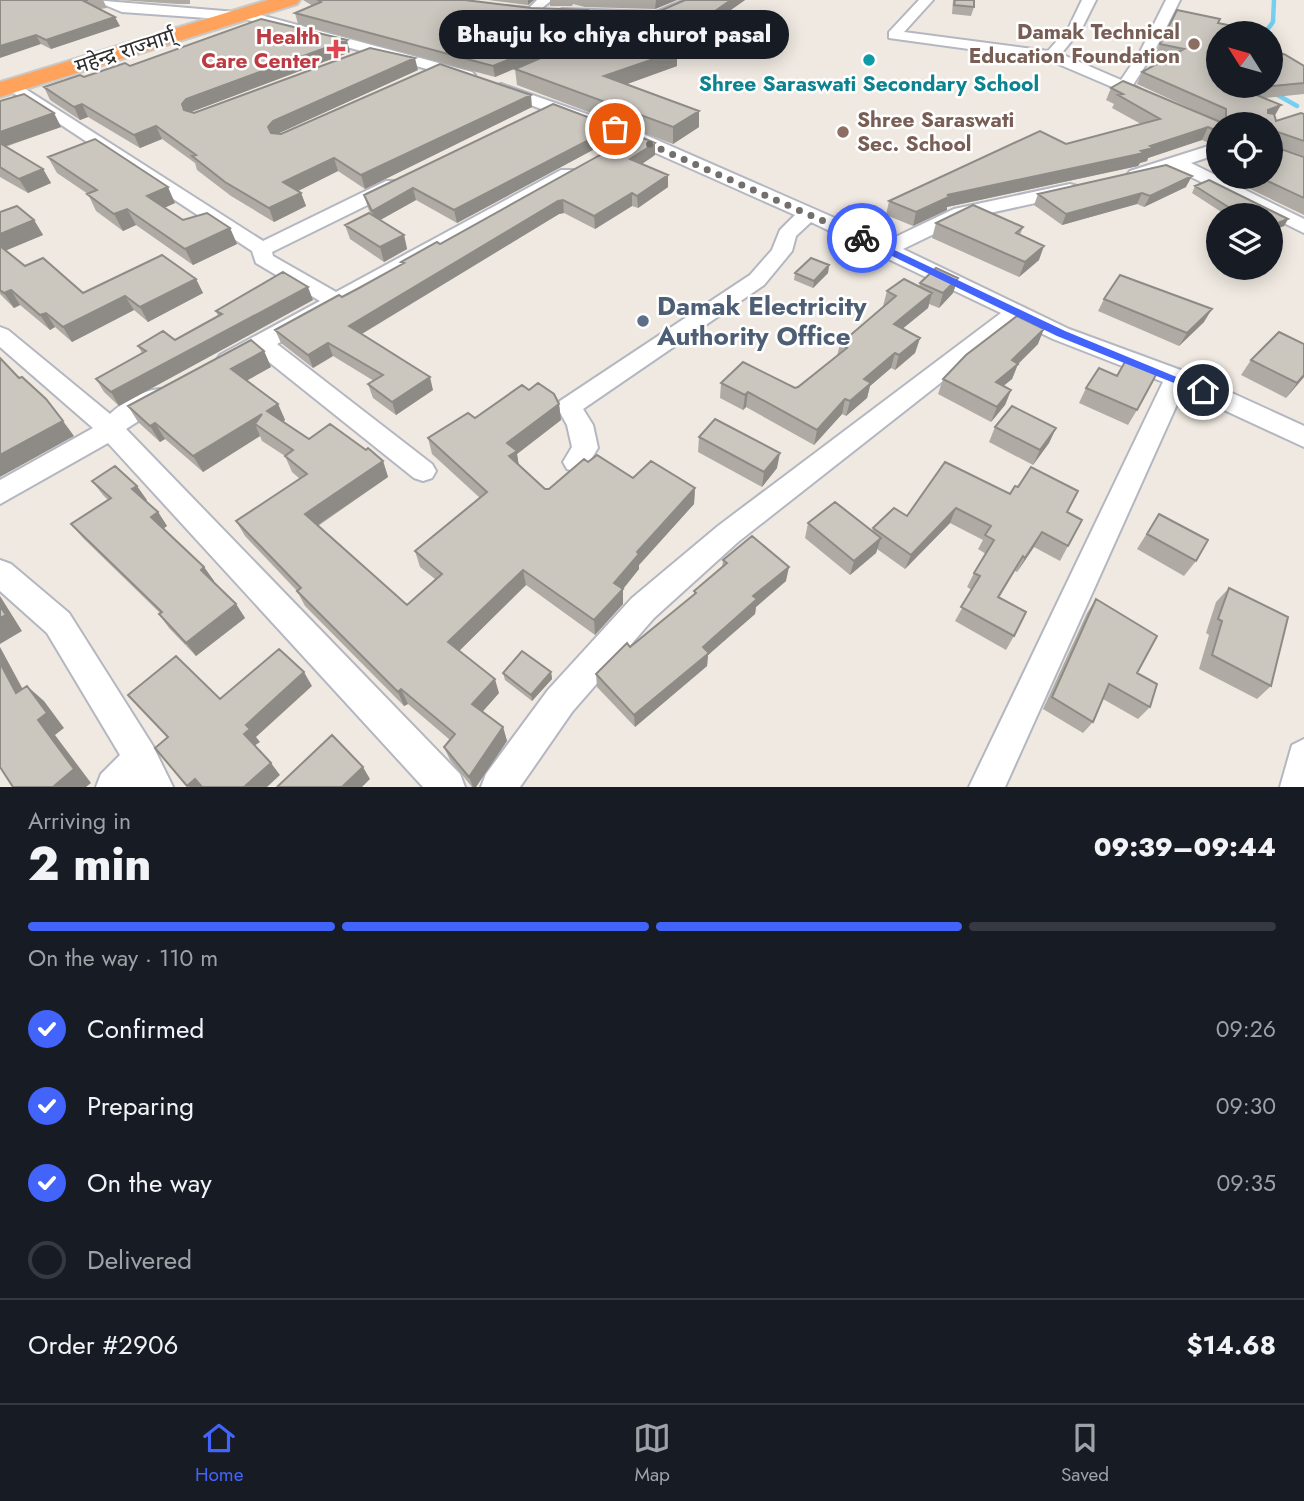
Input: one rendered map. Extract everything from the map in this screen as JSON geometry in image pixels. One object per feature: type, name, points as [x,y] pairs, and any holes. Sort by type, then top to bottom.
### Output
[{"type":"highway","name":"महेन्द्र राज्मार्ग्","points":[[6,88],[290,0]]},
{"type":"street","points":[[100,0],[122,8],[238,15],[441,68],[555,106],[635,137],[887,249],[1061,334],[1177,378],[1304,438]]},
{"type":"street","points":[[532,12],[545,0]]},
{"type":"street","points":[[590,46],[695,0]]},
{"type":"street","points":[[926,0],[894,35],[1052,56],[1147,98]]},
{"type":"street","points":[[1052,56],[1074,28],[1089,0]]},
{"type":"street","points":[[1124,87],[1147,52],[1173,0]]},
{"type":"street","points":[[491,8],[663,16]]},
{"type":"street","points":[[349,61],[372,52]]},
{"type":"street","points":[[420,78],[441,68]]},
{"type":"street","points":[[493,87],[517,77]]},
{"type":"street","points":[[6,88],[262,249]]},
{"type":"street","points":[[530,118],[555,106]]},
{"type":"street","points":[[611,150],[635,137]]},
{"type":"street","points":[[1116,180],[1168,167],[1206,152]]},
{"type":"street","points":[[1175,162],[1304,227]]},
{"type":"street","points":[[214,369],[334,300],[587,163]]},
{"type":"street","points":[[262,249],[408,178]]},
{"type":"street","points":[[887,249],[961,213],[1090,186]]},
{"type":"street","points":[[576,461],[585,448],[580,425],[569,407],[757,280],[782,251],[787,234],[808,214]]},
{"type":"street","points":[[262,249],[263,259],[334,300]]},
{"type":"street","points":[[499,787],[560,701],[643,608],[728,534],[1018,311]]},
{"type":"street","points":[[0,335],[111,429],[447,787]]},
{"type":"street","points":[[261,343],[423,471]]},
{"type":"street","points":[[986,787],[1177,378]]},
{"type":"street","points":[[0,493],[111,429],[122,417],[175,387],[179,388]]},
{"type":"street","points":[[0,573],[58,623],[148,772],[114,787]]},
{"type":"street","points":[[1298,787],[1304,757]]},
{"type":"building","points":[[0,0],[82,0],[115,17],[46,40],[36,35],[0,46]]},
{"type":"building","points":[[318,0],[465,0],[531,8],[588,10],[606,20],[493,66],[295,13],[321,2]]},
{"type":"building","points":[[685,0],[731,0],[695,25],[653,14]]},
{"type":"building","points":[[955,0],[974,0],[974,7],[954,5]]},
{"type":"building","points":[[1177,10],[1220,19],[1206,21],[1206,98],[1264,98],[1281,105],[1268,112],[1226,112],[1226,109],[1142,72],[1184,49],[1160,44]]},
{"type":"building","points":[[261,19],[347,40],[186,99],[182,104],[184,110],[194,113],[370,48],[415,58],[273,121],[268,127],[271,133],[281,134],[440,64],[531,95],[361,175],[334,158],[283,182],[301,193],[269,208],[225,182],[192,156],[196,155],[156,126],[134,135],[82,104],[74,107],[44,87],[125,63],[130,66]]},
{"type":"building","points":[[622,23],[677,51],[604,76],[699,111],[673,127],[515,69]]},
{"type":"building","points":[[1283,54],[1304,66],[1304,83],[1283,85]]},
{"type":"building","points":[[1123,81],[1206,116],[1206,128],[1150,146],[1153,148],[1141,151],[1144,153],[947,195],[951,196],[916,212],[889,201],[1040,131],[1066,144],[1160,119],[1118,95],[1123,94],[1111,88]]},
{"type":"building","points":[[24,94],[54,113],[0,132],[0,101]]},
{"type":"building","points":[[553,104],[614,127],[454,210],[413,188],[372,211],[364,195]]},
{"type":"building","points":[[1304,114],[1304,141],[1283,134],[1283,119]]},
{"type":"building","points":[[636,135],[655,143],[630,159],[668,175],[637,196],[632,193],[594,216],[563,200],[558,201],[349,326],[430,377],[392,402],[368,384],[383,375],[328,343],[308,355],[275,330],[339,295],[342,297],[359,288],[437,242],[440,244]]},
{"type":"building","points":[[95,139],[168,187],[147,196],[183,220],[207,213],[230,228],[185,249],[127,209],[114,214],[87,194],[97,190],[48,157]]},
{"type":"building","points":[[0,143],[43,169],[19,179],[0,167]]},
{"type":"building","points":[[1283,150],[1304,157],[1304,198],[1283,188]]},
{"type":"building","points":[[1166,165],[1192,176],[1150,196],[1142,193],[1066,214],[1038,194]]},
{"type":"building","points":[[1206,181],[1206,189],[1227,189],[1256,203],[1222,203],[1195,186]]},
{"type":"building","points":[[973,205],[1023,227],[1016,233],[1044,246],[1025,262],[936,223]]},
{"type":"building","points":[[17,206],[34,220],[0,234],[0,212]]},
{"type":"building","points":[[369,213],[404,235],[380,247],[345,225]]},
{"type":"building","points":[[0,246],[25,266],[43,258],[83,293],[162,255],[196,279],[140,307],[125,296],[63,327],[46,313],[40,315],[11,290],[4,293],[0,290]]},
{"type":"building","points":[[811,258],[829,265],[814,281],[795,273]]},
{"type":"building","points":[[936,268],[958,278],[943,293],[920,283]]},
{"type":"building","points":[[283,272],[308,287],[111,392],[96,379],[146,351],[138,346],[163,331],[175,340],[222,314],[216,311]]},
{"type":"building","points":[[1120,275],[1212,309],[1187,333],[1104,299]]},
{"type":"building","points":[[904,279],[932,293],[894,324],[920,338],[899,355],[895,353],[864,379],[871,383],[850,401],[845,399],[817,430],[748,392],[745,395],[721,383],[743,362],[795,388],[798,387],[847,348],[840,344],[896,296],[887,291]]},
{"type":"building","points":[[1017,316],[1044,329],[1012,360],[1018,364],[996,382],[1011,390],[997,407],[943,379],[966,355]]},
{"type":"building","points":[[1279,332],[1304,344],[1304,375],[1297,383],[1251,360]]},
{"type":"building","points":[[251,340],[264,351],[231,369],[278,404],[267,411],[309,439],[330,424],[383,461],[305,514],[407,605],[442,574],[415,551],[487,492],[428,438],[468,413],[475,418],[522,385],[529,390],[538,383],[554,394],[559,404],[507,443],[517,451],[509,456],[545,489],[549,489],[584,459],[588,462],[597,455],[633,478],[651,461],[695,488],[637,552],[639,554],[614,583],[623,589],[594,620],[523,570],[448,642],[495,679],[472,704],[503,727],[469,777],[444,747],[455,734],[401,689],[398,692],[297,591],[301,588],[236,521],[307,474],[285,456],[293,450],[255,424],[262,414],[193,456],[155,423],[150,426],[128,406]]},
{"type":"building","points":[[0,358],[19,378],[22,377],[46,399],[63,421],[0,455]]},
{"type":"building","points":[[1126,360],[1157,373],[1137,410],[1086,388],[1099,368],[1117,376]]},
{"type":"building","points":[[1012,406],[1056,428],[1040,450],[995,427]]},
{"type":"building","points":[[715,419],[780,453],[764,472],[699,437]]},
{"type":"building","points":[[945,462],[1010,494],[1031,467],[1078,491],[1067,512],[1082,520],[1068,546],[1042,532],[1025,558],[1023,556],[998,597],[1026,612],[1014,636],[961,607],[980,576],[974,573],[994,540],[985,535],[991,526],[956,508],[911,555],[873,528],[894,508],[907,516]]},
{"type":"building","points":[[115,466],[137,486],[132,489],[158,512],[151,517],[204,567],[201,570],[236,604],[186,643],[159,614],[162,612],[71,524],[111,498],[92,481]]},
{"type":"building","points":[[835,502],[881,538],[854,561],[808,523]]},
{"type":"building","points":[[1159,514],[1208,540],[1196,561],[1147,534]]},
{"type":"building","points":[[752,536],[789,567],[753,596],[757,599],[703,647],[709,653],[634,715],[596,674],[627,643],[630,647],[696,593],[694,591],[727,563],[723,560]]},
{"type":"building","points":[[1229,588],[1288,617],[1271,686],[1212,655],[1222,621],[1218,619]]},
{"type":"building","points":[[1096,599],[1157,636],[1137,673],[1157,684],[1150,707],[1109,684],[1093,722],[1052,697]]},
{"type":"building","points":[[0,606],[6,615],[0,618]]},
{"type":"building","points":[[279,649],[304,672],[246,725],[250,729],[244,734],[271,763],[244,787],[202,787],[195,779],[187,786],[155,748],[168,737],[128,695],[176,656],[220,699]]},
{"type":"building","points":[[522,651],[551,672],[531,695],[503,673]]},
{"type":"building","points":[[0,663],[16,693],[27,686],[47,713],[38,720],[74,769],[53,787],[13,787],[0,767]]},
{"type":"building","points":[[332,735],[363,767],[342,787],[277,787]]},
{"type":"waterway","points":[[1273,21],[1274,0]]},
{"type":"waterway","points":[[1283,98],[1297,106]]},
{"type":"way so far","points":[[615,129],[862,238]]},
{"type":"place","name":"Damak Technical Education Foundation","points":[[1194,44]]},
{"type":"place","name":"Health Care Center","points":[[336,49]]},
{"type":"place","name":"Shree Saraswati Secondary School","points":[[869,60]]},
{"type":"place","name":"Bhauju ko chiya churot pasal","points":[[615,129]]},
{"type":"place","name":"Shree Saraswati Sec. School","points":[[843,132]]},
{"type":"place","name":"Damak Electricity Authority Office","points":[[643,321]]},
{"type":"route","points":[[862,238],[1061,334],[1203,390]]}]
